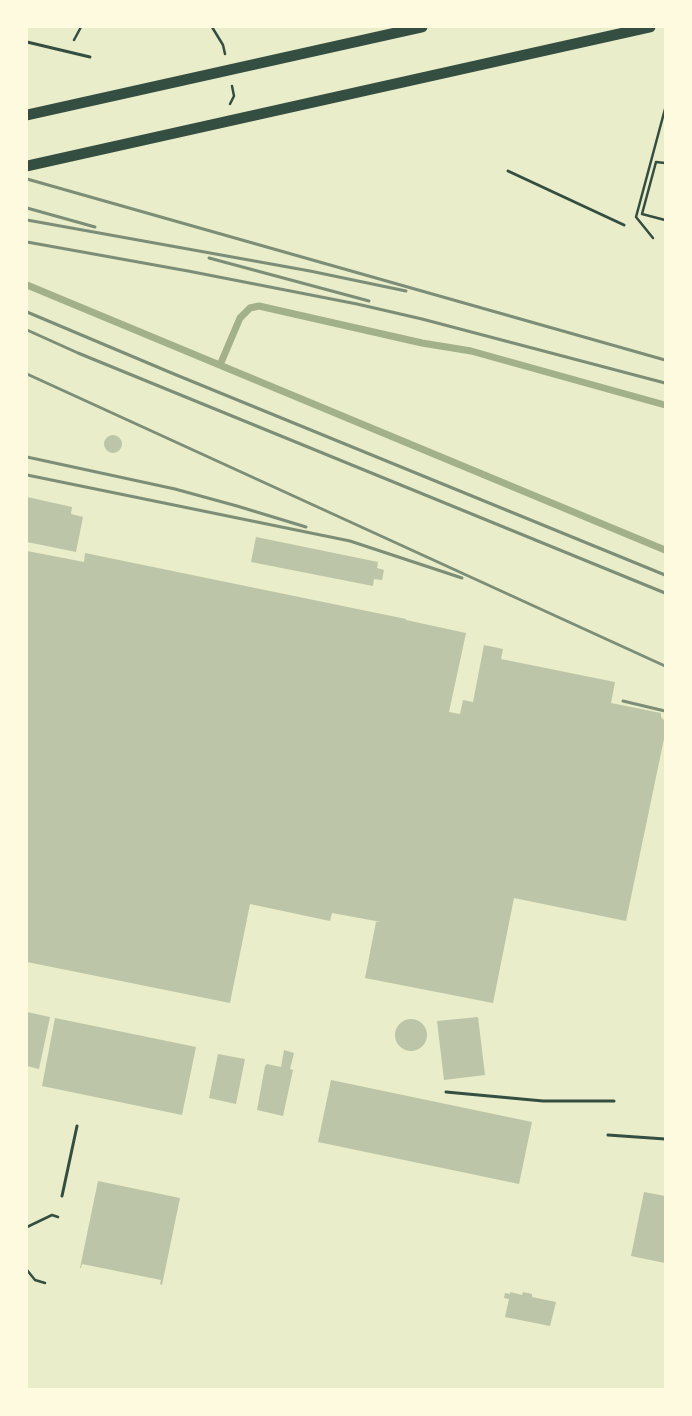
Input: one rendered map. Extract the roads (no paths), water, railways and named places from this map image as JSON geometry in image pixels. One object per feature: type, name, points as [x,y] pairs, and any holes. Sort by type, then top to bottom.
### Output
[{"type":"highway","points":[[27,115],[422,27]]},
{"type":"highway","points":[[27,166],[650,27]]},
{"type":"lane","points":[[27,42],[90,56]]},
{"type":"lane","points":[[508,171],[624,225]]},
{"type":"lane","points":[[446,1092],[543,1101],[614,1101]]},
{"type":"lane","points":[[62,1196],[77,1126]]},
{"type":"lane","points":[[608,1134],[665,1139]]},
{"type":"waterway","points":[[27,285],[665,550]]},
{"type":"waterway","points":[[220,365],[240,318],[250,308],[259,306],[422,343],[471,351],[665,405]]},
{"type":"railway","points":[[27,179],[665,360]]},
{"type":"railway","points":[[27,208],[95,227]]},
{"type":"railway","points":[[27,220],[310,271],[406,291]]},
{"type":"railway","points":[[27,242],[188,271],[357,304],[422,319],[665,383]]},
{"type":"railway","points":[[209,258],[369,301]]},
{"type":"railway","points":[[27,312],[174,374],[665,575]]},
{"type":"railway","points":[[27,330],[78,353],[665,593]]},
{"type":"railway","points":[[27,374],[665,666]]},
{"type":"railway","points":[[27,457],[175,489],[306,527]]},
{"type":"railway","points":[[27,475],[350,541],[462,578]]},
{"type":"railway","points":[[623,701],[665,711]]}]
